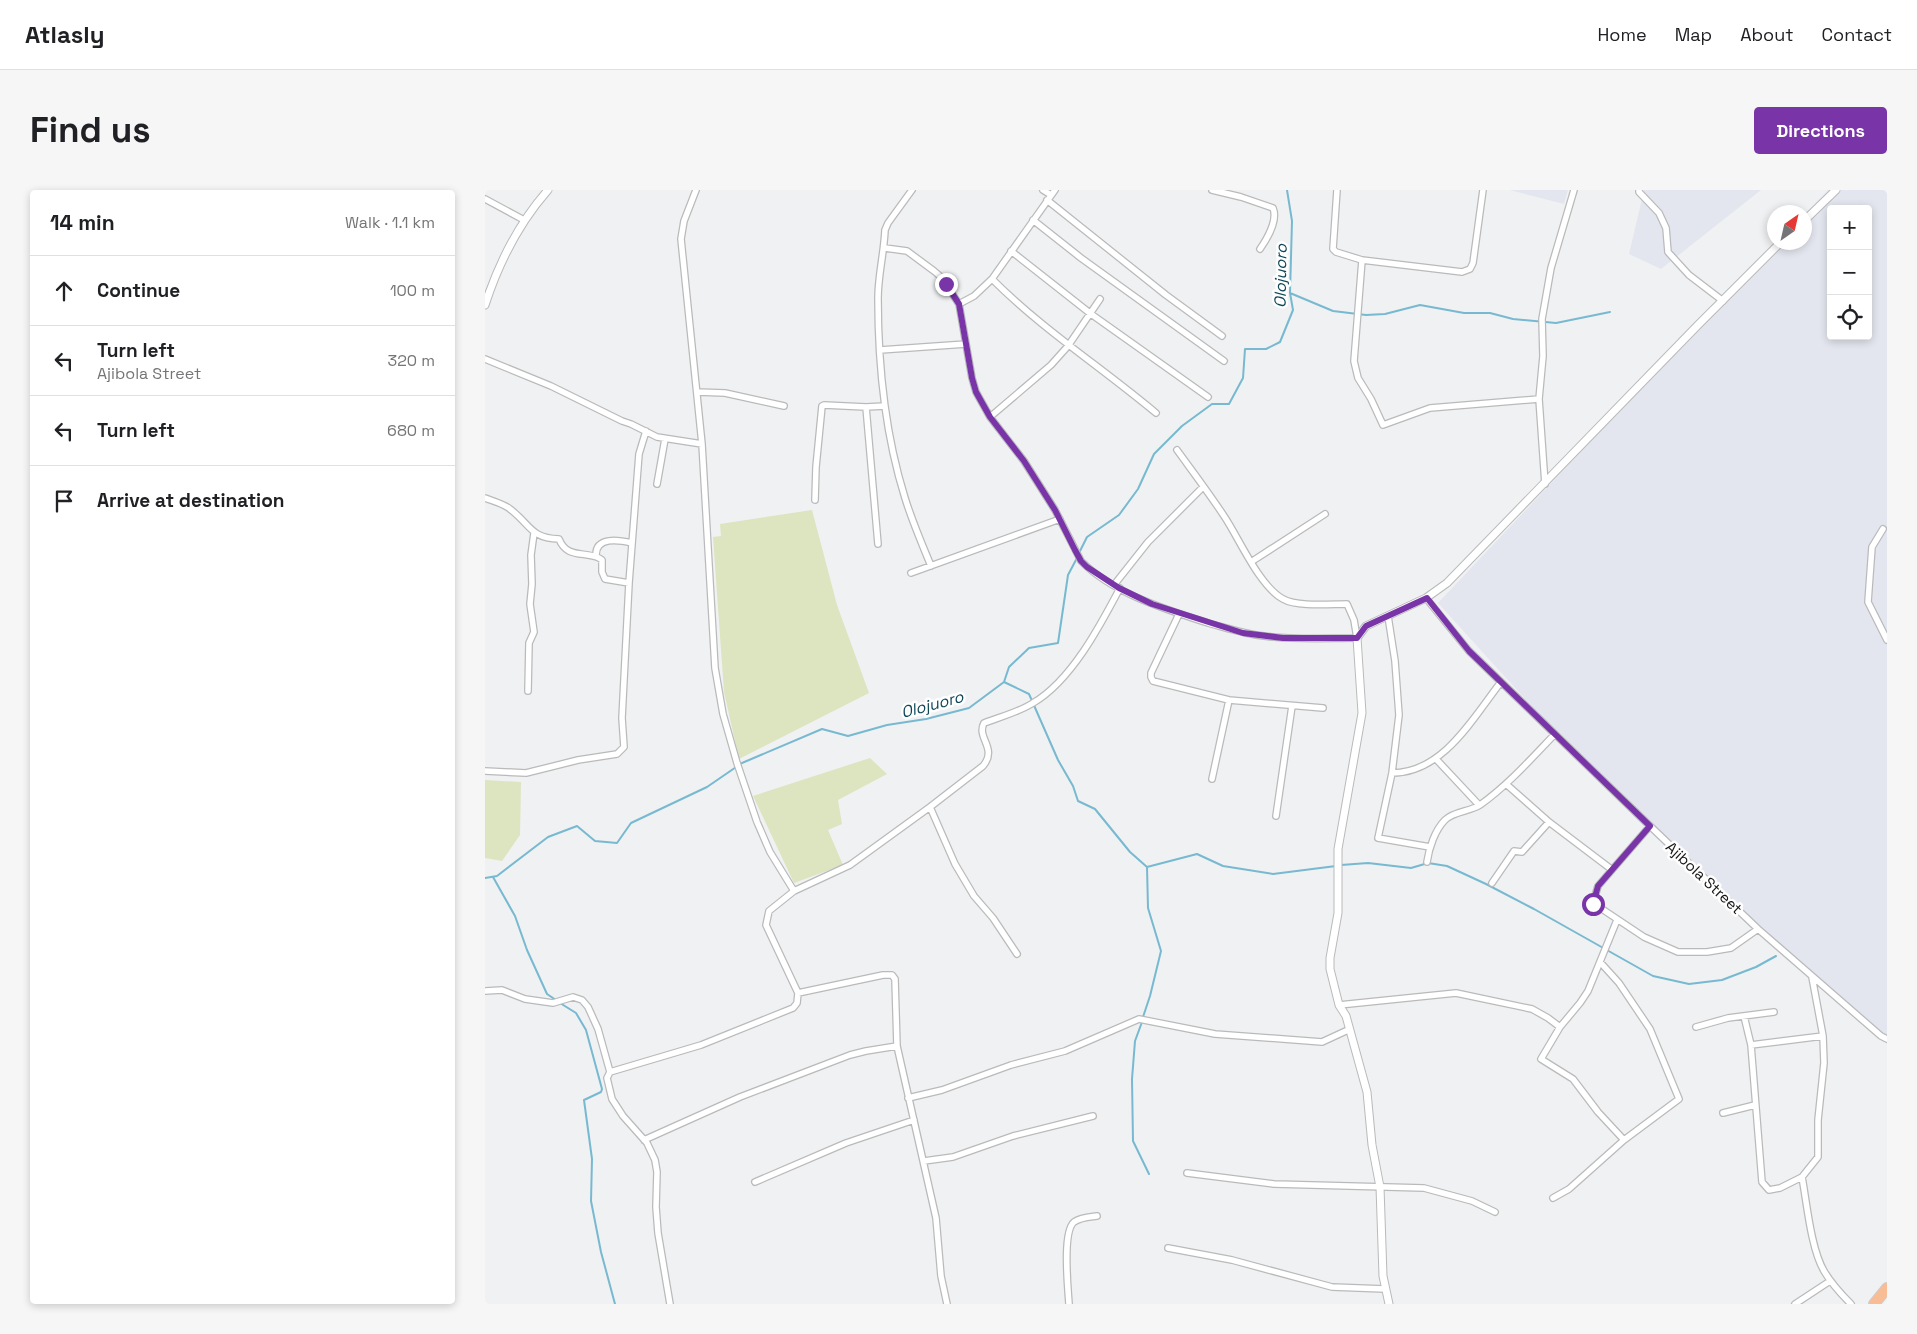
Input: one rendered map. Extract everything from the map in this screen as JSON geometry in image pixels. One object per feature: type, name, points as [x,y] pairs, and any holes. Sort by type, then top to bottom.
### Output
[{"type":"highway","points":[[1874,1304],[1887,1288]]},
{"type":"street","points":[[485,305],[500,264],[524,220],[548,190]]},
{"type":"street","points":[[696,190],[684,221],[681,238],[702,444],[715,668],[723,714],[737,763],[770,852],[794,891]]},
{"type":"street","points":[[912,190],[885,230],[885,248],[878,296],[880,350],[885,406],[905,498],[931,566]]},
{"type":"street","points":[[1043,190],[1166,295],[1223,336]]},
{"type":"street","points":[[1212,190],[1273,208],[1274,214],[1269,234],[1260,249]]},
{"type":"street","points":[[1337,190],[1333,249],[1336,252],[1362,260],[1462,272],[1469,269],[1473,263],[1483,190]]},
{"type":"street","points":[[1545,484],[1539,399],[1543,356],[1542,318],[1551,268],[1574,190]]},
{"type":"street","points":[[1639,190],[1659,213],[1666,228],[1668,252],[1689,275],[1723,301]]},
{"type":"street","points":[[1812,213],[1836,190]]},
{"type":"street","points":[[959,304],[974,296],[991,279],[1051,195]]},
{"type":"street","points":[[485,199],[524,220]]},
{"type":"street","points":[[1033,220],[1224,361]]},
{"type":"street","points":[[885,248],[907,251],[934,271],[941,277],[959,304],[976,392],[990,417],[1024,461],[1060,518],[1081,561],[1117,586],[1152,604],[1234,630],[1263,636],[1357,638]]},
{"type":"street","points":[[1357,638],[1366,626],[1427,598],[1455,576],[1773,250]]},
{"type":"street","points":[[1011,251],[1091,314],[1208,397]]},
{"type":"street","points":[[1362,260],[1354,361],[1358,378],[1371,399],[1383,425],[1430,408],[1539,399]]},
{"type":"street","points":[[991,279],[1026,312],[1068,346],[1100,367],[1156,413]]},
{"type":"street","points":[[990,417],[1041,375],[1068,346],[1101,299]]},
{"type":"street","points":[[880,350],[966,344]]},
{"type":"street","points":[[485,359],[551,386],[657,437],[702,444]]},
{"type":"street","points":[[697,392],[725,393],[784,406]]},
{"type":"street","points":[[815,500],[822,406],[824,404],[866,407],[885,406]]},
{"type":"street","points":[[866,407],[878,544]]},
{"type":"street","points":[[485,772],[526,773],[578,760],[617,754],[624,747],[622,718],[629,583],[639,454],[646,432]]},
{"type":"street","points":[[657,484],[665,439]]},
{"type":"street","points":[[1177,450],[1225,517],[1262,578],[1283,599],[1292,602],[1347,604],[1354,620],[1357,638],[1361,713],[1340,833],[1337,861],[1338,913],[1330,968],[1339,1005],[1345,1016],[1365,1080],[1372,1145],[1381,1186],[1382,1262],[1389,1304]]},
{"type":"street","points":[[610,1072],[701,1045],[793,1008],[797,1003],[798,994],[766,925],[769,911],[794,891],[850,865],[930,808],[983,766],[989,754],[981,729],[984,723],[1028,707],[1056,686],[1068,672],[1100,625],[1117,586],[1148,542],[1203,488]]},
{"type":"street","points":[[485,498],[510,509],[534,533],[545,538],[559,539],[562,546],[572,553],[596,556],[602,560],[602,572],[605,578],[629,583]]},
{"type":"street","points":[[1251,562],[1325,514]]},
{"type":"street","points":[[911,573],[1060,518]]},
{"type":"street","points":[[1886,529],[1871,548],[1868,602],[1887,640]]},
{"type":"street","points":[[528,691],[529,643],[534,632],[530,604],[532,584],[531,555],[534,533]]},
{"type":"street","points":[[596,556],[599,546],[603,542],[615,540],[632,543]]},
{"type":"street","name":"Ajibola Street","points":[[1427,598],[1469,651],[1650,826],[1812,977],[1881,1036],[1887,1039]]},
{"type":"street","points":[[1179,614],[1151,673],[1153,681],[1229,700],[1323,708]]},
{"type":"street","points":[[1388,616],[1399,707],[1392,774],[1378,838],[1430,847]]},
{"type":"street","points":[[1392,774],[1414,771],[1435,759],[1463,732],[1501,682]]},
{"type":"street","points":[[1212,779],[1229,700]]},
{"type":"street","points":[[1276,816],[1292,706]]},
{"type":"street","points":[[1427,862],[1430,847],[1439,828],[1449,817],[1479,805],[1506,784],[1555,734]]},
{"type":"street","points":[[1435,759],[1479,805]]},
{"type":"street","points":[[1506,784],[1549,822],[1611,869]]},
{"type":"street","points":[[930,808],[955,864],[974,896],[993,918],[1017,954]]},
{"type":"street","points":[[1492,883],[1514,851],[1522,852],[1549,822]]},
{"type":"street","points":[[1650,826],[1598,886],[1593,904],[1643,937],[1678,952],[1721,951],[1740,943],[1759,929]]},
{"type":"street","points":[[1617,920],[1587,991],[1580,1003],[1560,1027],[1541,1059],[1573,1079],[1598,1112],[1624,1140]]},
{"type":"street","points":[[1553,1198],[1569,1189],[1624,1140],[1679,1099],[1650,1029],[1619,983],[1600,962]]},
{"type":"street","points":[[798,994],[883,975],[892,975],[895,979],[897,1046],[908,1098],[925,1162],[936,1218],[941,1276],[947,1304]]},
{"type":"street","points":[[1744,1016],[1751,1045],[1761,1182],[1769,1190],[1780,1188],[1802,1177],[1818,1157],[1818,1120],[1824,1052],[1823,1036],[1812,977]]},
{"type":"street","points":[[485,991],[502,990],[525,998],[553,1003],[573,997],[582,1000],[588,1007],[598,1029],[610,1072],[607,1078],[612,1099],[623,1116],[651,1149],[657,1172],[655,1207],[658,1233],[664,1264],[666,1290],[670,1304]]},
{"type":"street","points":[[1339,1005],[1456,993],[1531,1010],[1560,1027]]},
{"type":"street","points":[[1696,1027],[1728,1018],[1774,1012]]},
{"type":"street","points":[[908,1098],[942,1090],[1011,1065],[1065,1051],[1143,1019],[1215,1034],[1322,1042],[1348,1030]]},
{"type":"street","points":[[1751,1045],[1823,1036]]},
{"type":"street","points":[[644,1140],[741,1097],[850,1055],[897,1046]]},
{"type":"street","points":[[1723,1113],[1755,1104]]},
{"type":"street","points":[[925,1162],[953,1157],[1013,1136],[1093,1116]]},
{"type":"street","points":[[755,1182],[846,1143],[914,1120]]},
{"type":"street","points":[[1187,1173],[1274,1184],[1424,1188],[1472,1200],[1495,1212]]},
{"type":"street","points":[[1802,1177],[1817,1256],[1830,1281],[1851,1304]]},
{"type":"street","points":[[1069,1304],[1067,1262],[1069,1230],[1073,1223],[1085,1217],[1097,1216]]},
{"type":"street","points":[[1168,1248],[1232,1260],[1332,1287],[1385,1289]]},
{"type":"street","points":[[1795,1304],[1830,1281]]},
{"type":"shaded area","points":[[1510,190],[1568,190],[1564,204]]},
{"type":"shaded area","points":[[1644,190],[1761,190],[1661,269],[1629,254]]},
{"type":"shaded area","points":[[1828,190],[1887,190],[1887,1040],[1813,979],[1576,755],[1438,603],[1771,250],[1812,250],[1812,207]]},
{"type":"green space","points":[[812,510],[837,605],[869,693],[739,759],[724,692],[713,537],[721,536],[720,524]]},
{"type":"green space","points":[[870,758],[887,774],[838,800],[842,824],[828,830],[843,865],[794,883],[753,796]]},
{"type":"green space","points":[[485,780],[521,782],[520,835],[502,861],[485,858]]},
{"type":"waterway","name":"Olojuoro","points":[[1079,553],[1087,537],[1119,515],[1138,489],[1154,454],[1182,426],[1212,404],[1229,404],[1243,378],[1245,349],[1266,349],[1280,342],[1293,310],[1290,293],[1292,221],[1287,190]]},
{"type":"waterway","points":[[1290,293],[1333,311],[1366,315],[1385,314],[1420,305],[1464,313],[1490,313],[1513,319],[1556,323],[1610,312]]},
{"type":"waterway","name":"Olojuoro","points":[[485,878],[497,876],[548,837],[577,826],[595,841],[617,843],[631,823],[707,787],[742,763],[822,729],[848,736],[887,725],[926,719],[969,708],[1004,682],[1009,667],[1029,648],[1058,643],[1068,575],[1077,558]]},
{"type":"waterway","points":[[1004,682],[1029,694],[1058,760],[1073,786],[1078,801],[1095,809],[1130,852],[1147,867],[1197,854],[1223,866],[1273,874],[1336,866]]},
{"type":"waterway","points":[[1341,865],[1368,863],[1411,868],[1428,863],[1447,866],[1534,909],[1653,976],[1689,984],[1722,980],[1756,967],[1776,956]]},
{"type":"waterway","points":[[1143,1017],[1161,951],[1148,908],[1147,867]]},
{"type":"waterway","points":[[493,877],[515,916],[527,950],[547,994],[556,1000]]},
{"type":"waterway","points":[[560,1003],[576,1013],[586,1030],[602,1089],[601,1092],[584,1100],[592,1159],[591,1201],[601,1252],[615,1304]]},
{"type":"waterway","points":[[1142,1022],[1135,1041],[1132,1079],[1133,1141],[1149,1174]]},
{"type":"route","points":[[946,284],[959,304],[976,392],[990,417],[1024,461],[1060,518],[1081,561],[1087,567],[1119,588],[1152,604],[1179,614],[1243,633],[1283,638],[1357,638],[1366,626],[1427,598],[1469,651],[1650,826],[1598,886],[1593,904]]}]
